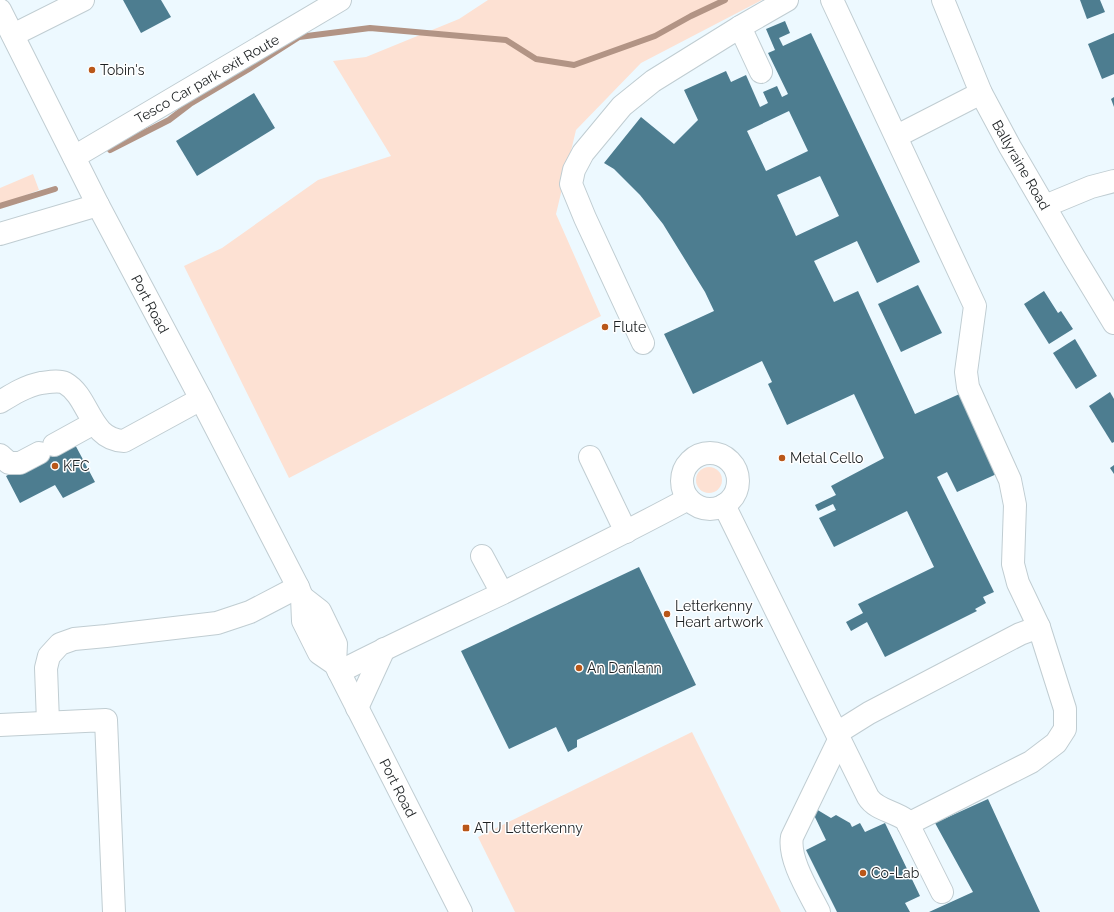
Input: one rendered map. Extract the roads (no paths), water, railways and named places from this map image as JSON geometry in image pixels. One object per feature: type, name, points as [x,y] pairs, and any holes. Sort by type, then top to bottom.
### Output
[{"type":"main road","points":[[13,35],[83,0]]},
{"type":"main road","name":"Tesco Car park exit Route","points":[[74,157],[341,0]]},
{"type":"main road","points":[[643,343],[585,218],[571,184],[574,170],[583,153],[622,106],[653,81],[740,27],[787,0]]},
{"type":"main road","points":[[832,0],[976,306],[966,372],[968,387],[1010,480],[1015,505],[1013,564],[1018,584],[1039,627],[1065,709],[1065,729],[1056,743],[1031,762],[908,824]]},
{"type":"main road","name":"Ballyraine Road","points":[[943,0],[981,93],[1010,147],[1114,323]]},
{"type":"main road","name":"Port Road","points":[[0,10],[98,205],[300,592],[320,611],[336,644],[337,668],[461,912]]},
{"type":"main road","points":[[740,27],[761,72]]},
{"type":"main road","points":[[897,136],[981,93]]},
{"type":"main road","points":[[1045,206],[1091,187],[1114,181]]},
{"type":"main road","points":[[0,234],[98,205]]},
{"type":"main road","points":[[0,402],[10,395],[32,385],[52,381],[65,383],[75,391],[94,423],[106,436],[115,441],[124,441],[201,400]]},
{"type":"main road","points":[[0,455],[9,463],[20,463],[94,423]]},
{"type":"main road","points":[[709,452],[716,453],[730,461],[738,478],[738,487],[731,500],[718,508],[706,509],[700,508],[688,499],[683,492],[681,479],[686,466],[691,460],[700,454],[709,452]]},
{"type":"main road","points":[[590,458],[626,532]]},
{"type":"main road","points":[[337,668],[384,649],[502,593],[626,532],[688,499]]},
{"type":"main road","points":[[724,505],[872,804],[899,815],[906,820],[942,892]]},
{"type":"main road","points":[[482,556],[502,593]]},
{"type":"main road","points":[[48,722],[46,668],[49,656],[60,644],[74,639],[217,623],[250,612],[300,592]]},
{"type":"main road","points":[[819,912],[795,862],[791,844],[792,837],[838,736],[869,713],[1020,634],[1039,627]]},
{"type":"main road","points":[[357,708],[384,649]]},
{"type":"main road","points":[[0,725],[106,720],[114,912]]},
{"type":"waterway","points":[[110,150],[169,120],[190,104],[299,37],[370,28],[506,40],[536,59],[574,65],[655,36],[691,16],[725,0]]},
{"type":"waterway","points":[[0,206],[55,189]]},
{"type":"place","name":"Tobin's","points":[[92,70]]},
{"type":"place","name":"Flute","points":[[605,327]]},
{"type":"place","name":"Metal Cello","points":[[782,458]]},
{"type":"place","name":"KFC","points":[[55,466]]},
{"type":"place","name":"Letterkenny Heart artwork","points":[[667,614]]},
{"type":"place","name":"An Danlann","points":[[579,668]]},
{"type":"place","name":"ATU Letterkenny","points":[[466,828]]},
{"type":"place","name":"Co-Lab","points":[[863,873]]}]
